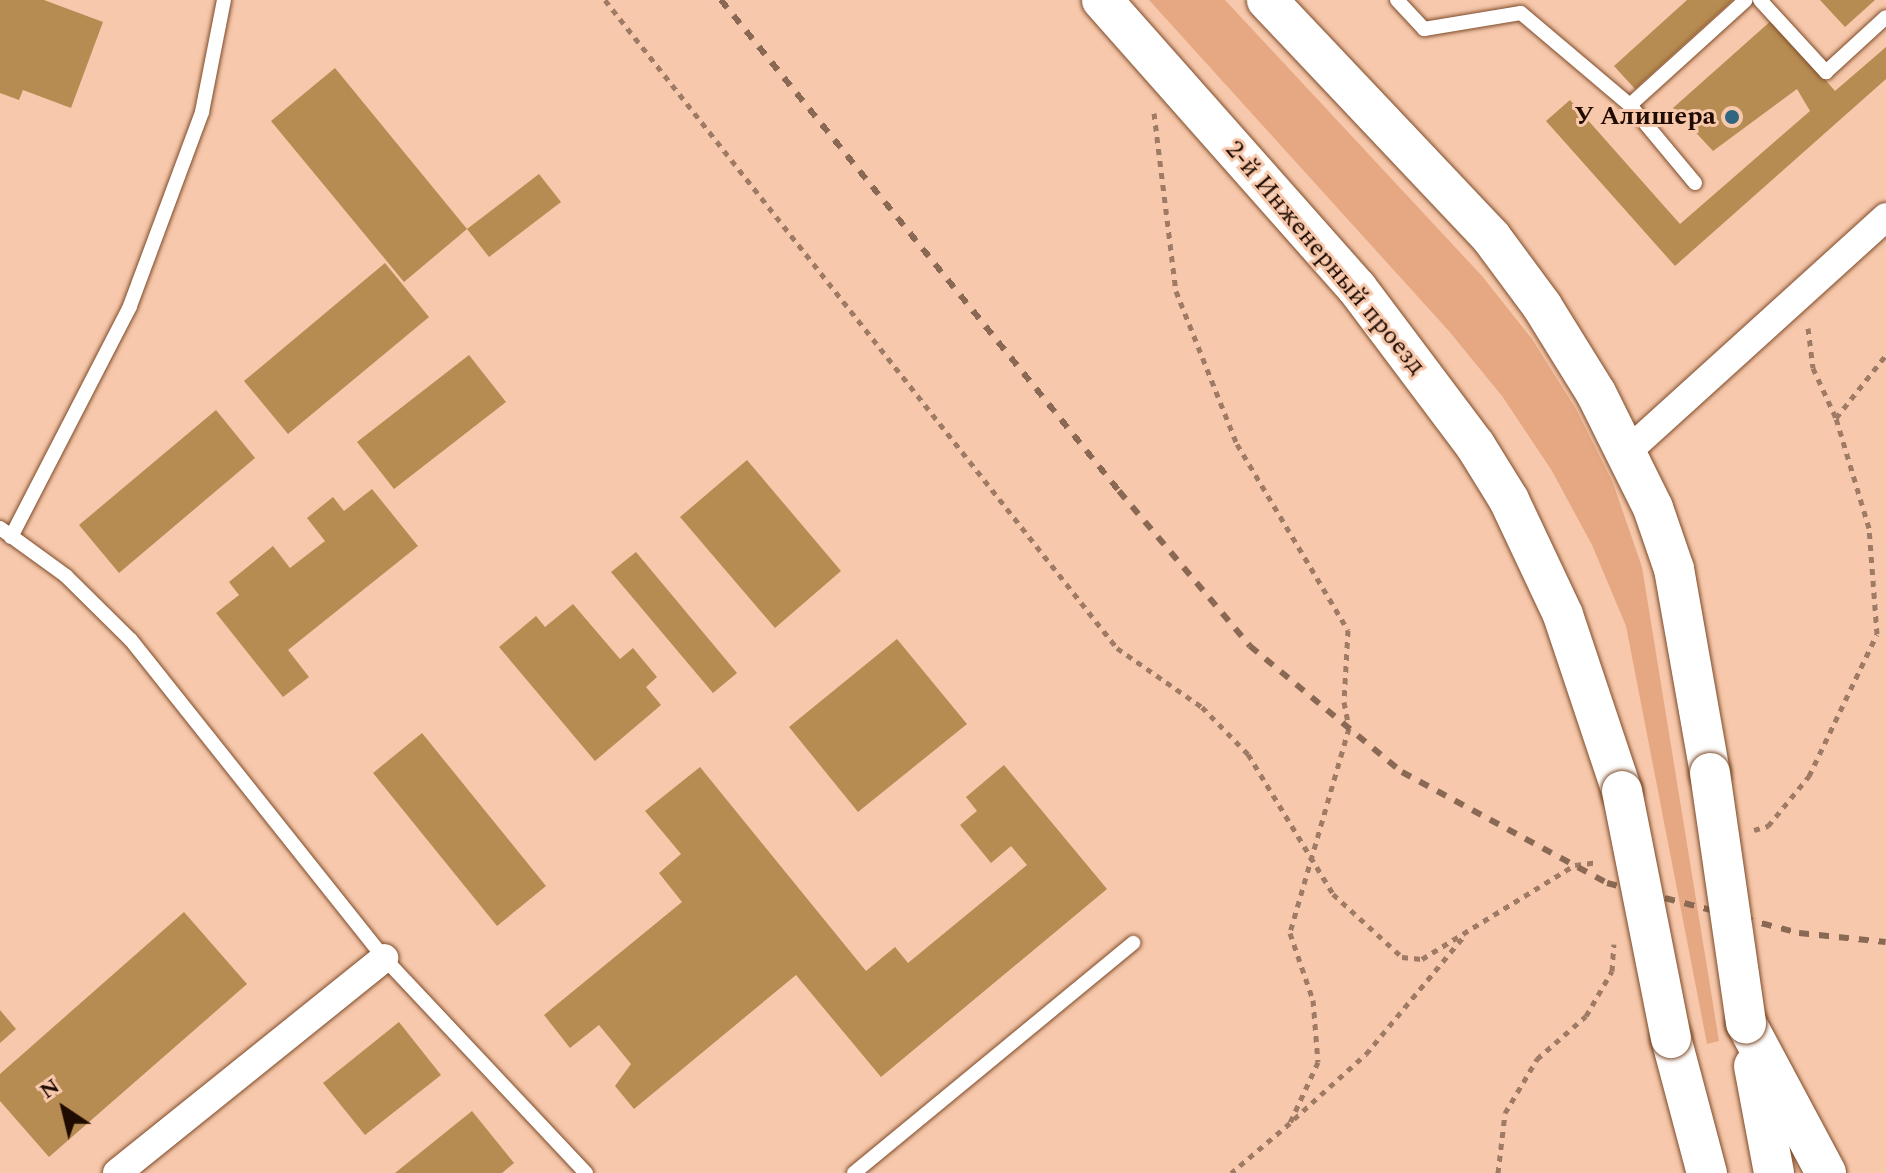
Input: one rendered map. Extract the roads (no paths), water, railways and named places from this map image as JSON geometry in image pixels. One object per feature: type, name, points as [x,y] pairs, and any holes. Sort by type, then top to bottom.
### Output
[{"type":"main road","name":"2-й Инженерный проезд","points":[[1102,0],[1357,288],[1475,445],[1509,500],[1563,615],[1622,791],[1671,1038],[1707,1173]]},
{"type":"main road","points":[[1267,0],[1491,237],[1542,306],[1628,451],[1653,508],[1674,569],[1710,773],[1746,1023],[1774,1173]]},
{"type":"main road","points":[[1746,1023],[1826,1173]]},
{"type":"main road","points":[[1691,1173],[1693,1123]]},
{"type":"street","points":[[1628,451],[1886,217]]},
{"type":"street","points":[[117,1173],[384,958]]},
{"type":"lane","points":[[224,0],[202,112],[130,306],[6,533],[66,576],[131,640],[384,958],[586,1173]]},
{"type":"lane","points":[[1397,0],[1424,29],[1521,13],[1630,105],[1695,183]]},
{"type":"lane","points":[[1630,105],[1746,0]]},
{"type":"lane","points":[[1760,0],[1826,72],[1886,17]]},
{"type":"lane","points":[[854,1173],[1133,943]]},
{"type":"railway","points":[[721,0],[1119,491],[1250,646],[1402,772],[1607,883],[1799,933],[1886,942]]},
{"type":"place","name":"У Алишера","points":[[1732,117]]}]
